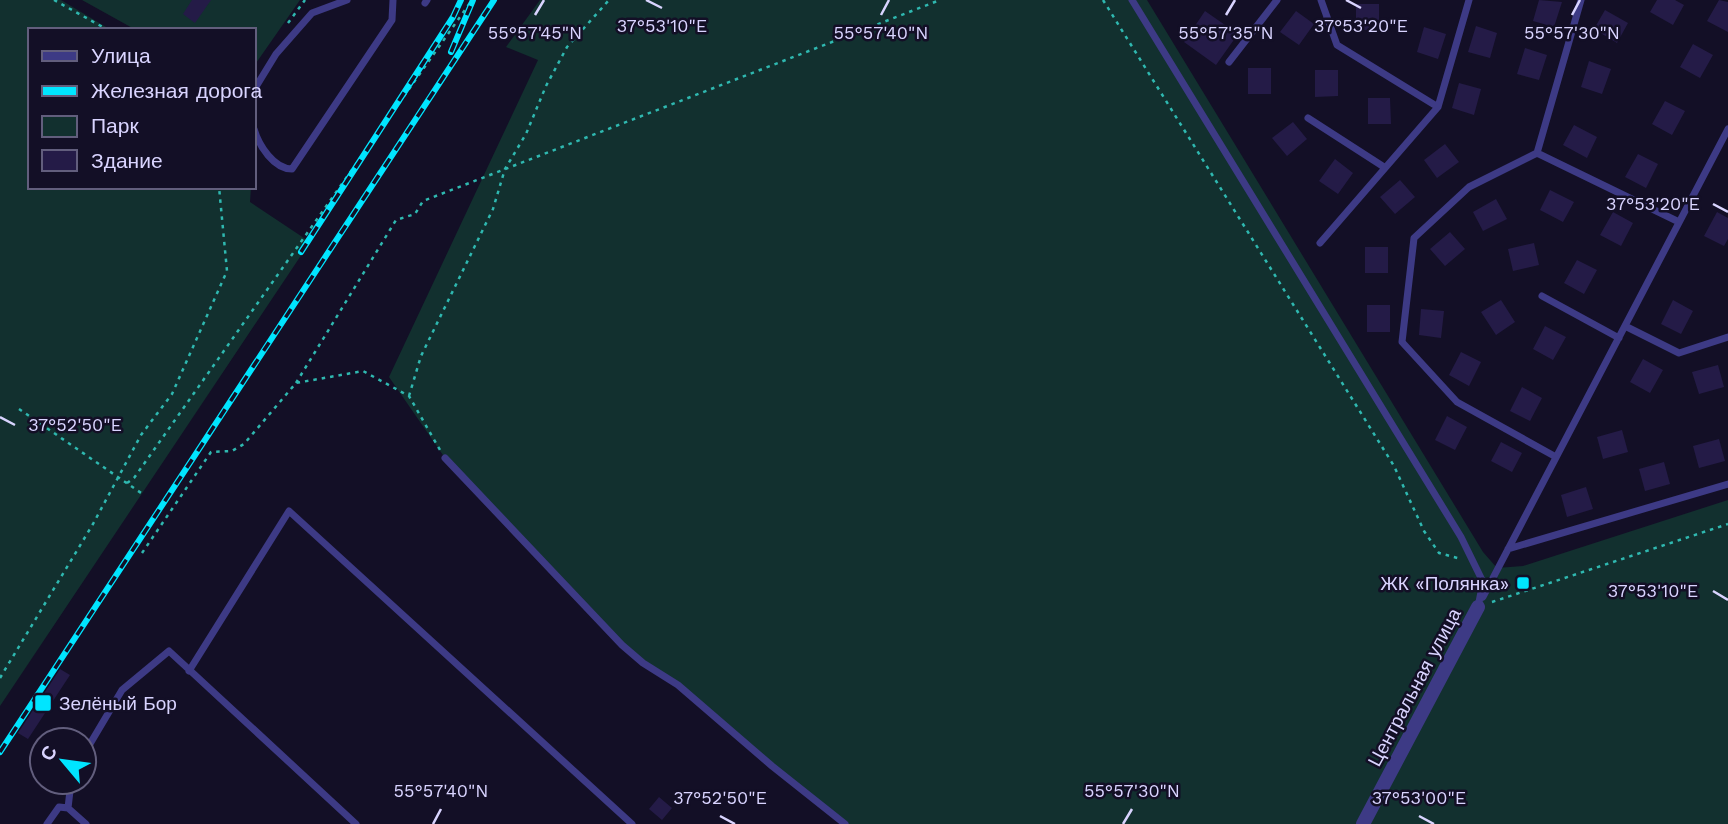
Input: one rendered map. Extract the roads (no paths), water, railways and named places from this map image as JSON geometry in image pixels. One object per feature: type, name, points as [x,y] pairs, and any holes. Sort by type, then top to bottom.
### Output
[{"type":"street","name":"Центральная улица","points":[[1363,824],[1478,607]]},
{"type":"lane","points":[[256,87],[276,54],[312,13],[347,0]]},
{"type":"lane","points":[[256,138],[279,166],[292,169],[392,20],[393,0]]},
{"type":"lane","points":[[1132,0],[1474,563],[1483,582],[1478,607]]},
{"type":"lane","points":[[1229,62],[1278,0]]},
{"type":"lane","points":[[1321,0],[1337,45],[1438,107]]},
{"type":"lane","points":[[1320,243],[1438,107],[1469,0]]},
{"type":"lane","points":[[1556,457],[1457,402],[1402,342],[1414,238],[1469,187],[1537,153],[1581,0]]},
{"type":"lane","points":[[1308,118],[1384,167]]},
{"type":"lane","name":"Центральная улица","points":[[1478,607],[1728,129]]},
{"type":"lane","points":[[1537,153],[1679,222]]},
{"type":"lane","points":[[1542,296],[1619,338]]},
{"type":"lane","points":[[1625,326],[1679,353],[1728,337]]},
{"type":"lane","points":[[445,458],[622,645],[643,663],[678,685],[772,766],[845,824]]},
{"type":"lane","points":[[1508,549],[1728,484]]},
{"type":"lane","points":[[189,671],[289,511],[632,824]]},
{"type":"lane","points":[[98,730],[122,690],[169,651],[356,824]]},
{"type":"lane","points":[[68,808],[69,796]]},
{"type":"lane","points":[[47,824],[59,807],[68,808],[86,824]]},
{"type":"railway","points":[[301,252],[453,17],[461,0]]},
{"type":"railway","points":[[451,52],[473,0]]},
{"type":"railway","points":[[0,752],[494,0]]},
{"type":"place","name":"ЖК «Полянка»","points":[[1523,583]]},
{"type":"place","name":"Зелёный Бор","points":[[43,703]]}]
